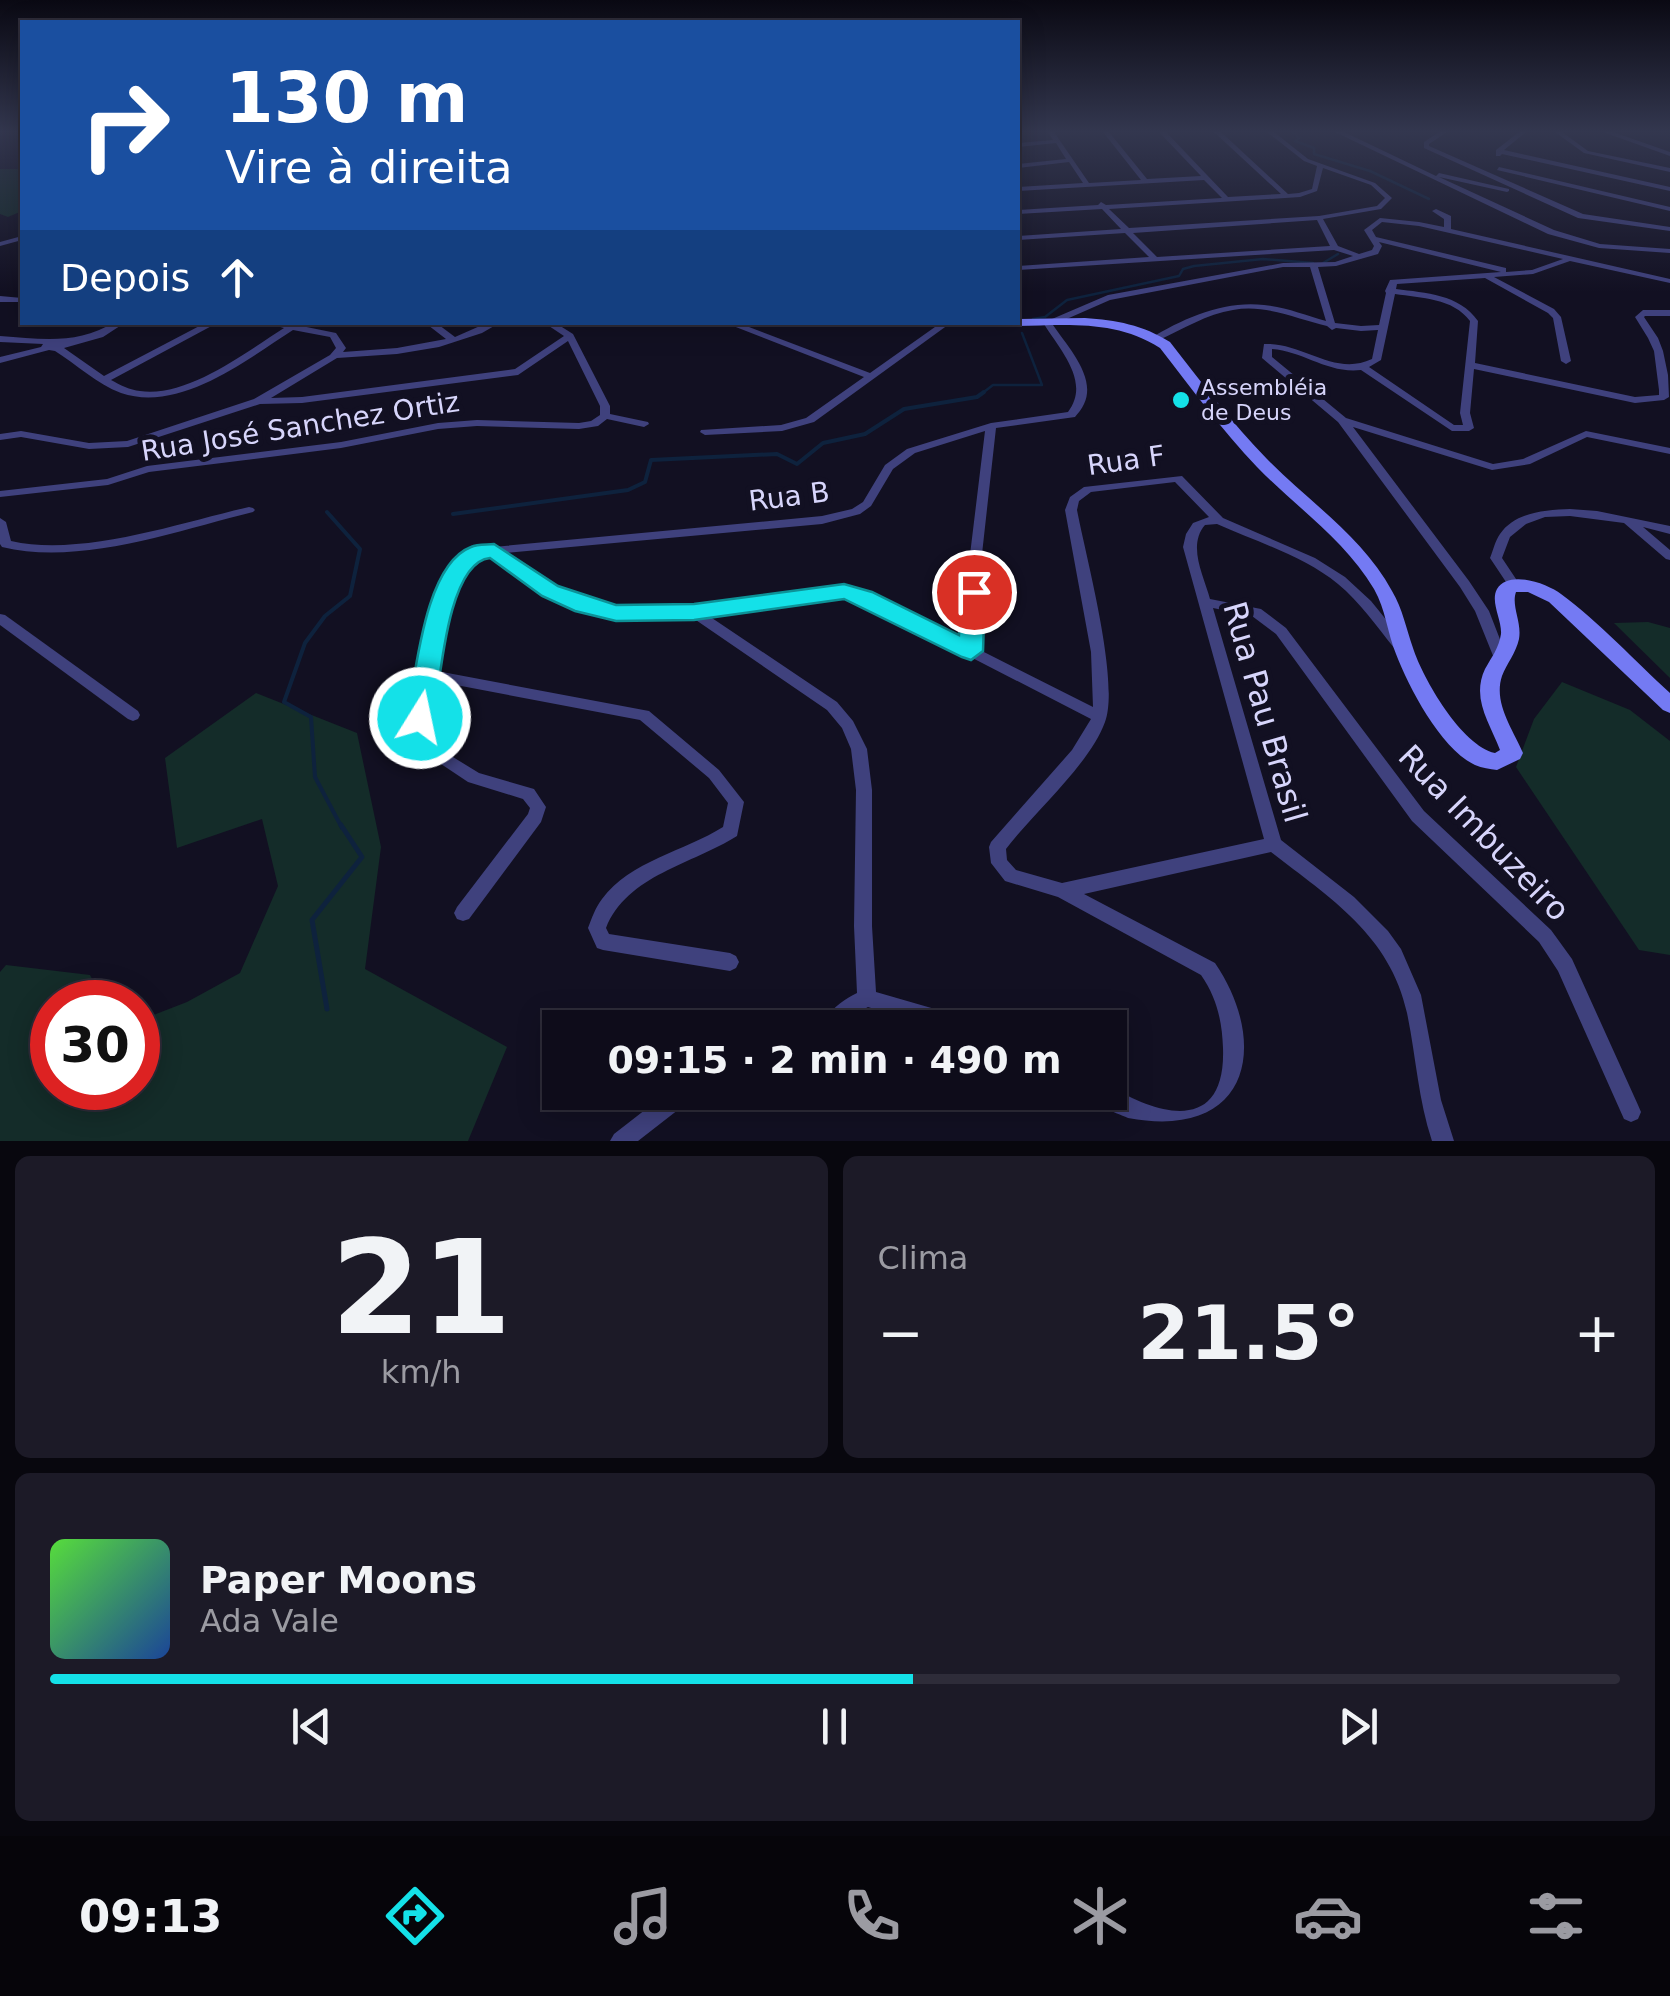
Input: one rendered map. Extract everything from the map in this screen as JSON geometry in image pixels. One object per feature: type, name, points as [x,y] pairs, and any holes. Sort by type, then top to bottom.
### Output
[{"type":"main road","points":[[1020,323],[1135,328],[1156,338],[1263,464],[1344,540],[1374,574],[1394,610],[1404,652],[1441,718],[1472,754],[1490,762],[1508,758],[1512,753],[1492,714],[1489,692],[1510,641],[1510,622],[1503,598],[1506,589],[1514,585],[1534,588],[1564,605],[1670,705]]},
{"type":"street","points":[[1020,189],[1054,185]]},
{"type":"street","points":[[1211,185],[1224,197]]},
{"type":"street","points":[[1275,185],[1285,194]]},
{"type":"street","points":[[1020,212],[1285,194],[1315,190],[1316,185]]},
{"type":"street","points":[[1020,238],[1319,218],[1379,208],[1389,198],[1374,185]]},
{"type":"street","points":[[1449,185],[1551,232],[1599,246],[1670,251]]},
{"type":"street","points":[[1483,185],[1534,196]]},
{"type":"street","points":[[1511,185],[1593,219],[1670,228]]},
{"type":"street","points":[[1571,185],[1670,209]]},
{"type":"street","points":[[1101,204],[1156,259]]},
{"type":"street","points":[[1436,211],[1449,220],[1447,231]]},
{"type":"street","points":[[1319,218],[1335,248]]},
{"type":"street","points":[[1048,324],[1108,298],[1268,267],[1336,264],[1375,252],[1376,240],[1368,230],[1380,220],[1447,231],[1670,281]]},
{"type":"street","points":[[1376,240],[1516,273]]},
{"type":"street","points":[[1020,268],[1335,248],[1356,255]]},
{"type":"street","points":[[1364,368],[1376,360],[1389,284],[1399,280],[1537,271],[1567,260]]},
{"type":"street","points":[[1314,266],[1332,328]]},
{"type":"street","points":[[1486,276],[1552,311],[1566,361]]},
{"type":"street","points":[[1388,291],[1445,301],[1470,314],[1474,321],[1465,413],[1469,426],[1462,430],[1437,418],[1364,368],[1334,366],[1292,349],[1266,346],[1267,358],[1342,420],[1465,584],[1482,611],[1501,660]]},
{"type":"street","points":[[1156,338],[1223,310],[1244,306],[1265,308],[1332,328],[1382,327]]},
{"type":"street","points":[[1470,364],[1635,400],[1664,397],[1665,381],[1655,342],[1639,317],[1643,313],[1670,313]]},
{"type":"street","name":"Rua B","points":[[494,551],[822,520],[856,512],[867,504],[889,466],[898,459],[991,426],[1071,415],[1080,406],[1085,392],[1080,375],[1048,324]]},
{"type":"street","points":[[0,360],[100,335],[117,325]]},
{"type":"street","points":[[106,378],[210,325]]},
{"type":"street","points":[[0,438],[22,434],[107,447],[198,423],[258,401],[340,348],[332,334],[286,325]]},
{"type":"street","points":[[432,325],[454,340]]},
{"type":"street","points":[[334,355],[383,352],[454,340],[490,325]]},
{"type":"street","points":[[552,325],[570,336],[606,406],[605,416],[644,424]]},
{"type":"street","points":[[735,325],[872,377]]},
{"type":"street","points":[[705,432],[782,428],[810,420],[946,325]]},
{"type":"street","points":[[0,339],[51,346],[135,394],[172,392],[208,377],[292,326]]},
{"type":"street","points":[[258,401],[302,400],[518,372],[570,336]]},
{"type":"street","points":[[1655,342],[1670,345]]},
{"type":"street","name":"Rua José Sanchez Ortiz","points":[[6,493],[108,482],[147,469],[341,445],[438,426],[521,422],[579,426],[594,424],[605,416]]},
{"type":"street","points":[[1342,420],[1492,467],[1526,462],[1586,434],[1670,451]]},
{"type":"street","points":[[971,651],[975,562],[991,426]]},
{"type":"street","name":"Rua F","points":[[1100,717],[1101,680],[1071,510],[1074,499],[1088,490],[1178,478],[1219,521],[1311,560],[1340,580],[1366,604],[1404,652]]},
{"type":"street","points":[[6,493],[0,521],[6,544],[16,548],[53,550],[249,510]]},
{"type":"street","points":[[1514,585],[1496,558],[1498,544],[1526,519],[1569,512],[1670,530]]},
{"type":"street","points":[[1627,520],[1670,556]]},
{"type":"street","name":"Rua Pau Brasil","points":[[1062,892],[1274,844],[1189,547],[1193,527],[1198,522],[1219,521]]},
{"type":"street","points":[[463,914],[535,817],[538,807],[528,794],[474,778],[443,758],[427,740],[420,718],[431,646],[452,575],[476,552],[494,551],[550,591],[583,606],[616,613],[694,612],[844,592],[864,597],[1100,717],[1071,759],[997,846],[999,863],[1011,876],[1062,892],[1208,970],[1228,1004],[1233,1074],[1225,1110],[1212,1124],[1192,1131],[1169,1130],[1127,1109]]},
{"type":"street","name":"Rua Imbuzeiro","points":[[1204,602],[1256,612],[1282,631],[1418,816],[1545,936],[1564,965],[1631,1112]]},
{"type":"street","points":[[694,612],[832,706],[848,725],[859,749],[864,790],[862,926],[867,998]]},
{"type":"street","points":[[0,618],[134,715]]},
{"type":"street","points":[[428,675],[644,715],[714,774],[736,802],[731,831],[609,898],[597,928],[603,942],[730,962]]},
{"type":"street","points":[[1274,844],[1350,906],[1377,934],[1406,975],[1428,1091],[1442,1141]]},
{"type":"street","points":[[846,1010],[867,998],[907,1010]]},
{"type":"street","points":[[621,1141],[661,1110]]},
{"type":"green space","points":[[0,185],[20,185],[20,212],[8,217],[0,214]]},
{"type":"green space","points":[[1648,622],[1670,628],[1670,678],[1614,623]]},
{"type":"green space","points":[[1562,682],[1630,710],[1670,741],[1670,955],[1639,950],[1516,767],[1534,719]]},
{"type":"green space","points":[[256,693],[357,733],[381,847],[365,969],[507,1047],[468,1141],[0,1141],[0,972],[6,965],[90,975],[93,980],[30,980],[30,1110],[160,1110],[160,1012],[240,973],[278,886],[262,819],[177,848],[165,758]]},
{"type":"waterway","points":[[1400,185],[1429,199]]},
{"type":"waterway","points":[[1323,263],[1338,254]]},
{"type":"waterway","points":[[1033,319],[1045,317],[1067,300],[1179,276],[1183,269],[1194,266],[1263,259],[1313,263]]},
{"type":"waterway","points":[[983,393],[993,385],[1042,385],[1022,333]]},
{"type":"waterway","points":[[453,514],[628,490],[645,482],[651,460],[777,454],[797,464],[823,443],[865,434],[904,409],[983,393]]},
{"type":"waterway","points":[[327,512],[360,549],[350,596],[325,616],[305,643],[284,702],[311,717],[315,777],[342,828]]},
{"type":"waterway","points":[[327,1009],[312,920],[362,857],[341,825]]},
{"type":"place","name":"Assembléia de Deus","points":[[1181,400]]},
{"type":"route","points":[[420,718],[443,599],[452,575],[476,552],[494,551],[550,591],[583,606],[616,613],[694,612],[844,592],[864,597],[971,651],[974,592]]}]
